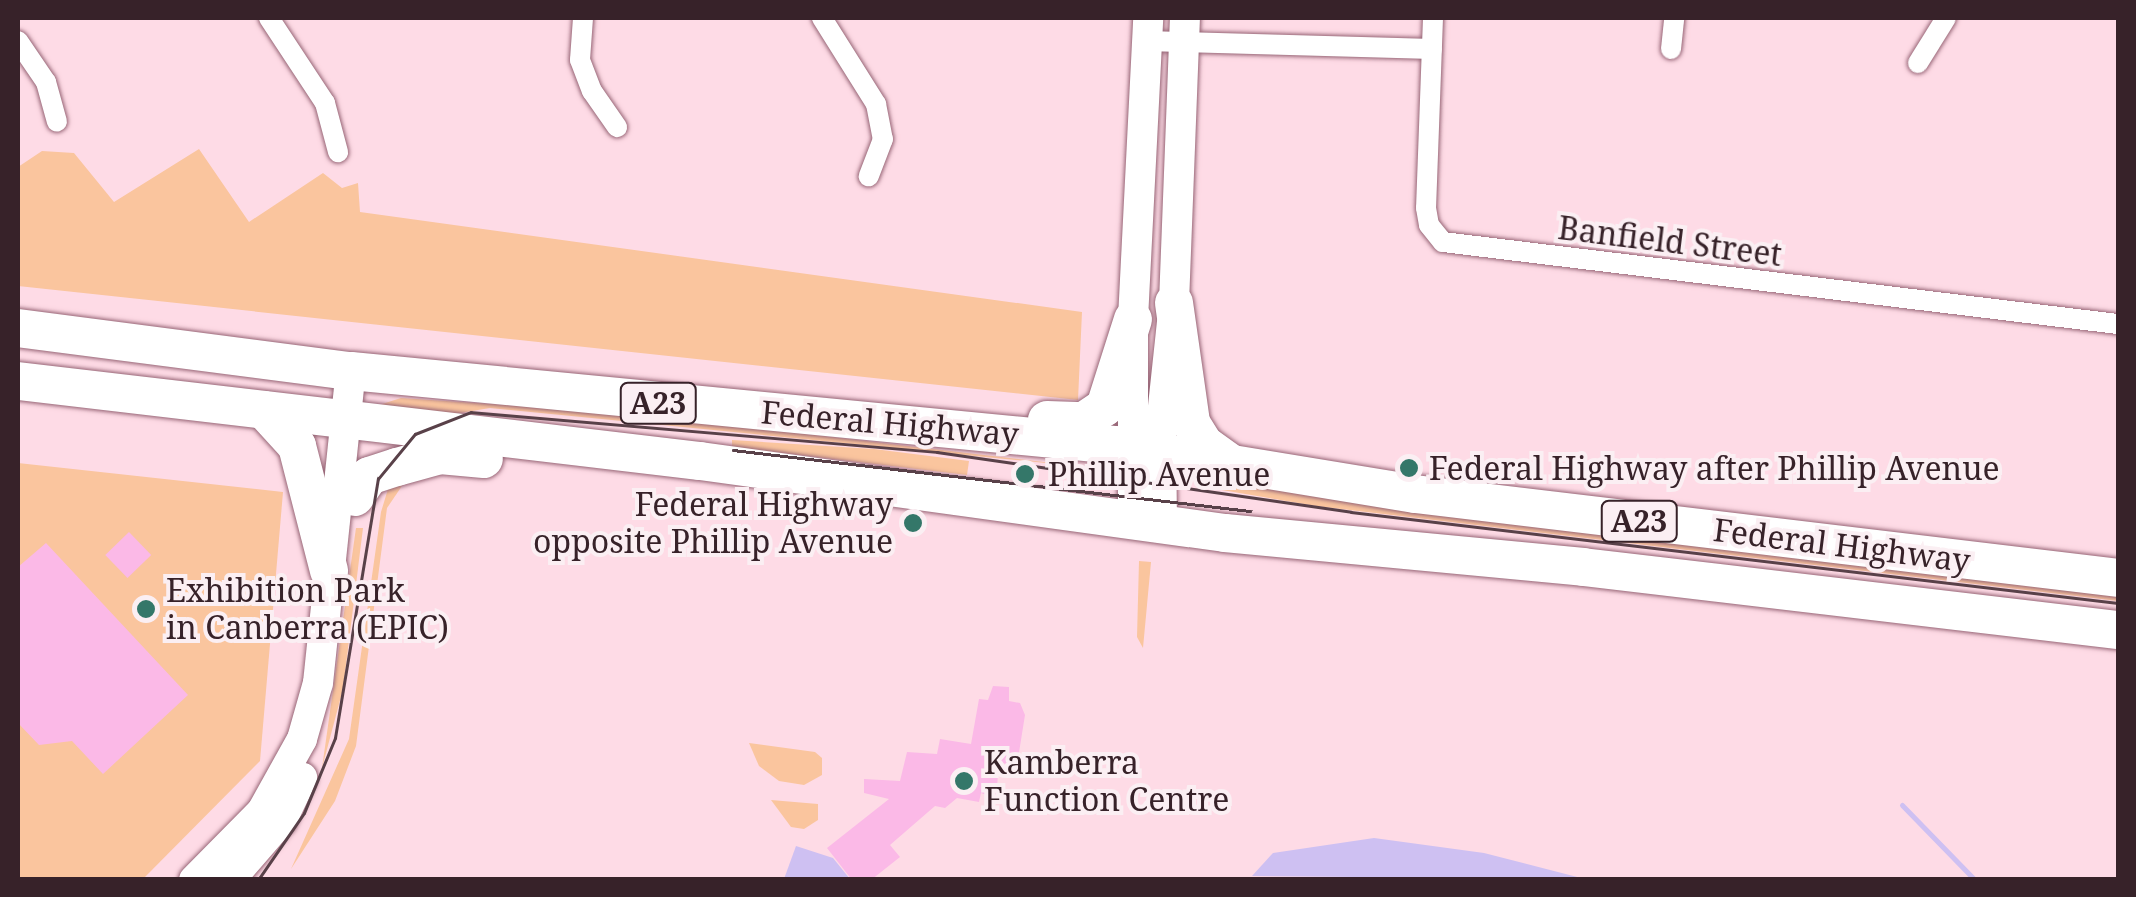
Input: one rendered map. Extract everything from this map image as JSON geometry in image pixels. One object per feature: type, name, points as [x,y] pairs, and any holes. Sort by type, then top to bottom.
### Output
[{"type":"highway","points":[[1174,303],[1192,422],[1204,444],[1230,462]]},
{"type":"highway","points":[[898,419],[938,406],[1088,420],[1112,398],[1134,319]]},
{"type":"highway","name":"Federal Highway","points":[[18,328],[361,372],[716,409],[898,419],[1148,450],[1414,494],[2118,578]]},
{"type":"highway","name":"Federal Highway","points":[[18,381],[659,456],[1148,523],[1584,566],[2118,630]]},
{"type":"highway","points":[[264,410],[297,446],[330,571]]},
{"type":"highway","points":[[355,498],[369,476],[440,455],[604,471],[659,456]]},
{"type":"main road","points":[[1148,29],[1134,319],[1148,450],[1148,523]]},
{"type":"main road","points":[[1148,450],[1174,303],[1185,30]]},
{"type":"main road","points":[[194,880],[239,840],[294,758],[318,683],[330,571],[361,372]]},
{"type":"main road","points":[[230,880],[282,820],[318,743],[355,498],[355,422]]},
{"type":"street","points":[[269,18],[324,102],[338,152]]},
{"type":"street","points":[[582,18],[580,60],[592,91],[617,126]]},
{"type":"street","points":[[822,18],[876,104],[883,139],[869,176]]},
{"type":"street","name":"Banfield Street","points":[[1433,18],[1426,208],[1429,226],[1443,242],[2118,324]]},
{"type":"street","points":[[1671,50],[1674,18]]},
{"type":"street","points":[[1918,63],[1946,18]]},
{"type":"street","points":[[1148,29],[1432,49]]},
{"type":"street","points":[[18,41],[46,82],[57,122]]},
{"type":"shaded area","points":[[199,149],[249,222],[323,173],[342,188],[358,183],[360,212],[1082,312],[1078,400],[18,286],[18,167],[42,151],[74,153],[114,202]]},
{"type":"shaded area","points":[[401,398],[757,422],[789,432],[1086,467],[490,408],[442,416],[379,405]]},
{"type":"shaded area","points":[[732,440],[874,449],[969,461],[967,475],[732,447]]},
{"type":"shaded area","name":"Exhibition Park in Canberra (EPIC)","points":[[18,463],[283,492],[260,761],[143,879],[18,880]]},
{"type":"shaded area","points":[[1206,477],[2118,591],[2118,601],[1316,506],[1204,487]]},
{"type":"shaded area","points":[[406,480],[387,508],[356,746],[335,801],[291,869],[349,739],[381,512],[388,489]]},
{"type":"shaded area","points":[[356,528],[363,528],[343,689],[322,768]]},
{"type":"shaded area","points":[[1139,561],[1151,562],[1143,648],[1137,637]]},
{"type":"shaded area","points":[[749,743],[815,752],[822,758],[822,775],[804,785],[779,781],[759,766]]},
{"type":"shaded area","points":[[771,800],[818,804],[818,820],[804,829],[791,827]]},
{"type":"shaded area","points":[[1374,838],[1484,853],[1585,879],[1252,876],[1273,853]]},
{"type":"shaded area","points":[[796,846],[833,858],[850,879],[784,879]]},
{"type":"building","points":[[129,532],[151,555],[127,578],[105,555]]},
{"type":"building","points":[[46,543],[188,695],[103,774],[72,741],[39,745],[18,723],[18,567]]},
{"type":"building","name":"Kamberra Function Centre","points":[[993,686],[1009,687],[1009,701],[1020,703],[1025,715],[1017,765],[999,763],[996,798],[981,793],[979,802],[957,798],[945,808],[935,806],[890,845],[900,857],[871,880],[852,880],[827,848],[889,799],[864,793],[864,779],[900,781],[907,752],[937,754],[940,739],[971,744],[979,699],[988,700]]},
{"type":"waterway","points":[[1902,805],[1975,880]]},
{"type":"tram line","points":[[258,880],[304,813],[335,738],[378,479],[415,434],[471,412],[937,452],[1351,512],[2118,603]]},
{"type":"tram line","points":[[733,450],[1250,511]]},
{"type":"place","name":"Federal Highway after Phillip Avenue","points":[[1409,468]]},
{"type":"place","name":"Phillip Avenue","points":[[1025,474]]},
{"type":"place","name":"Federal Highway opposite Phillip Avenue","points":[[913,523]]},
{"type":"place","name":"Exhibition Park in Canberra (EPIC)","points":[[146,609]]},
{"type":"place","name":"Kamberra Function Centre","points":[[964,781]]}]
